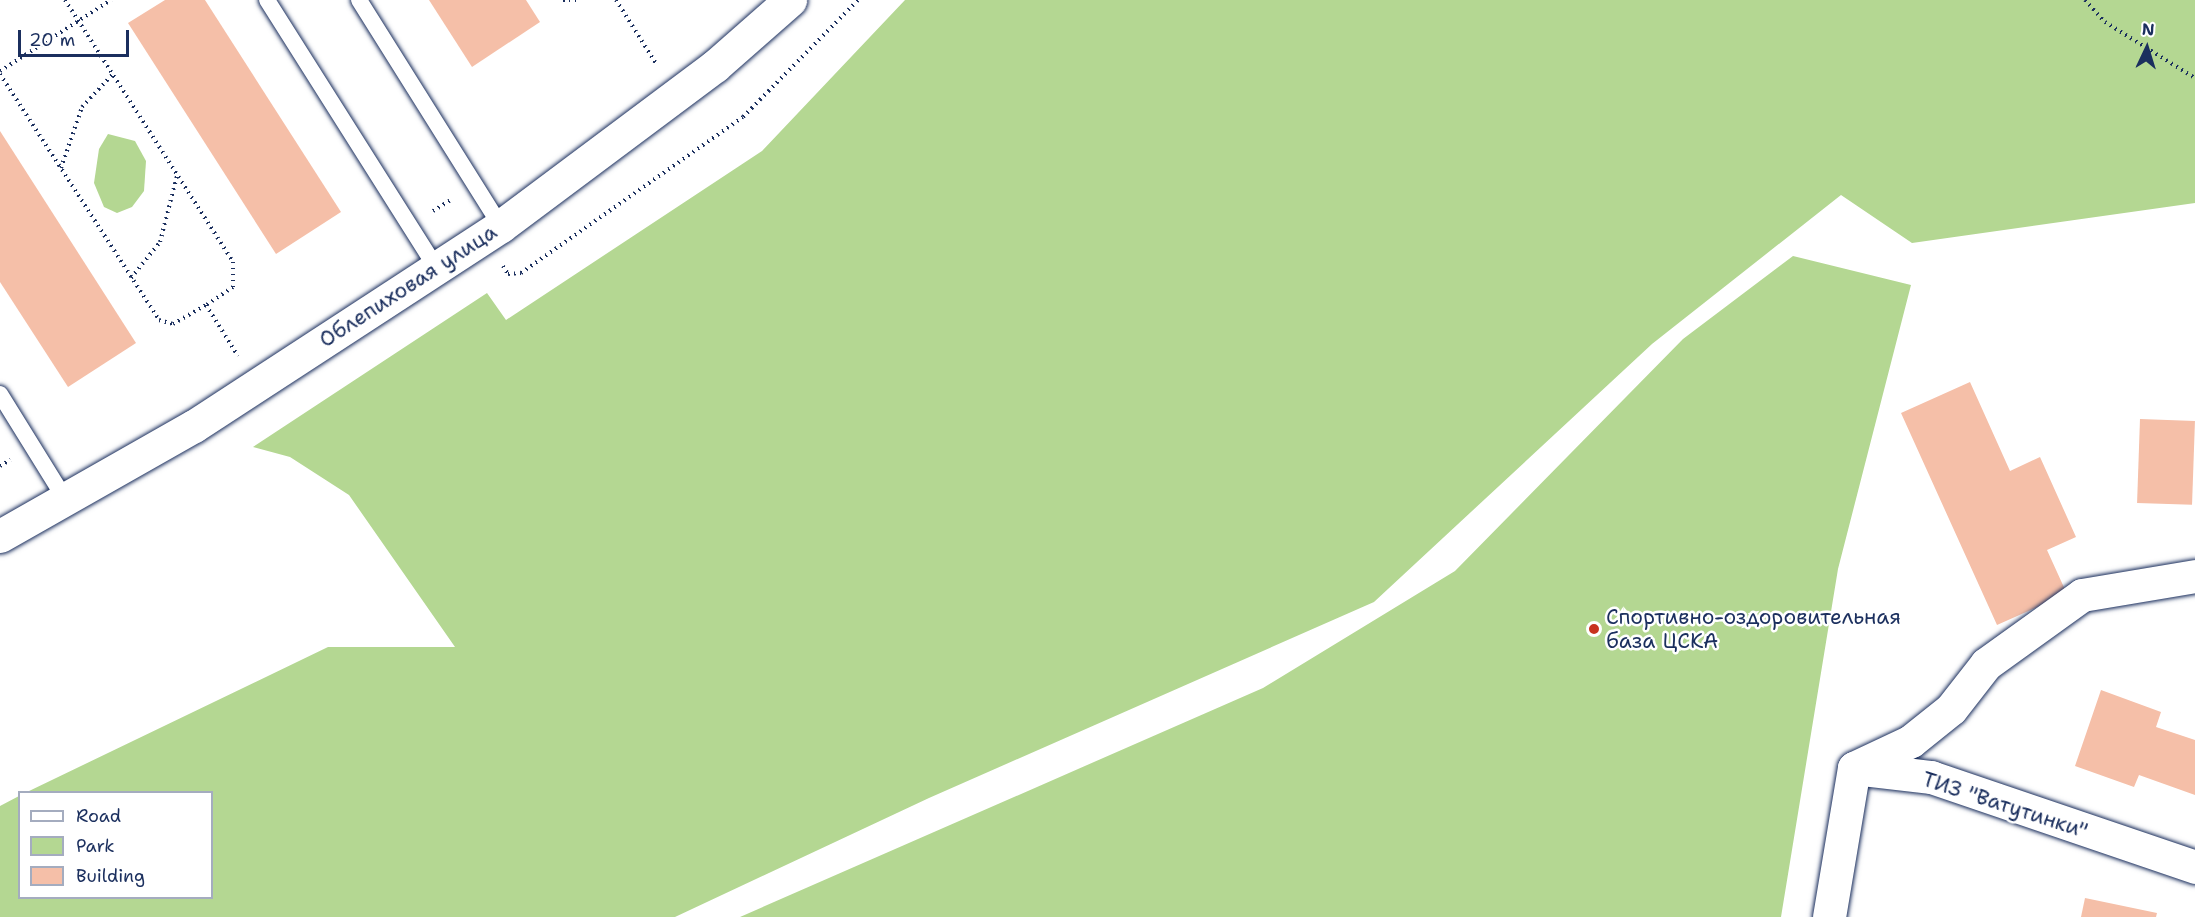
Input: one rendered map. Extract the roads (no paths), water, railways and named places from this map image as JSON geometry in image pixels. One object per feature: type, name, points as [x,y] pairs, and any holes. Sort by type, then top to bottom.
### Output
[{"type":"street","name":"Облепиховая улица","points":[[0,536],[67,502],[257,384],[492,232],[677,96],[790,0]]},
{"type":"street","points":[[1829,917],[1854,768],[1911,741],[1951,709],[1986,664],[2082,595],[2195,576]]},
{"type":"street","name":"ТИЗ \"Ватутинки\"","points":[[1854,768],[1931,777],[2195,867]]},
{"type":"lane","points":[[267,0],[436,267]]},
{"type":"lane","points":[[359,0],[475,184],[492,232]]},
{"type":"lane","points":[[0,394],[67,502]]},
{"type":"place","name":"Спортивно-оздоровительная база ЦСКА","points":[[1594,629]]}]
